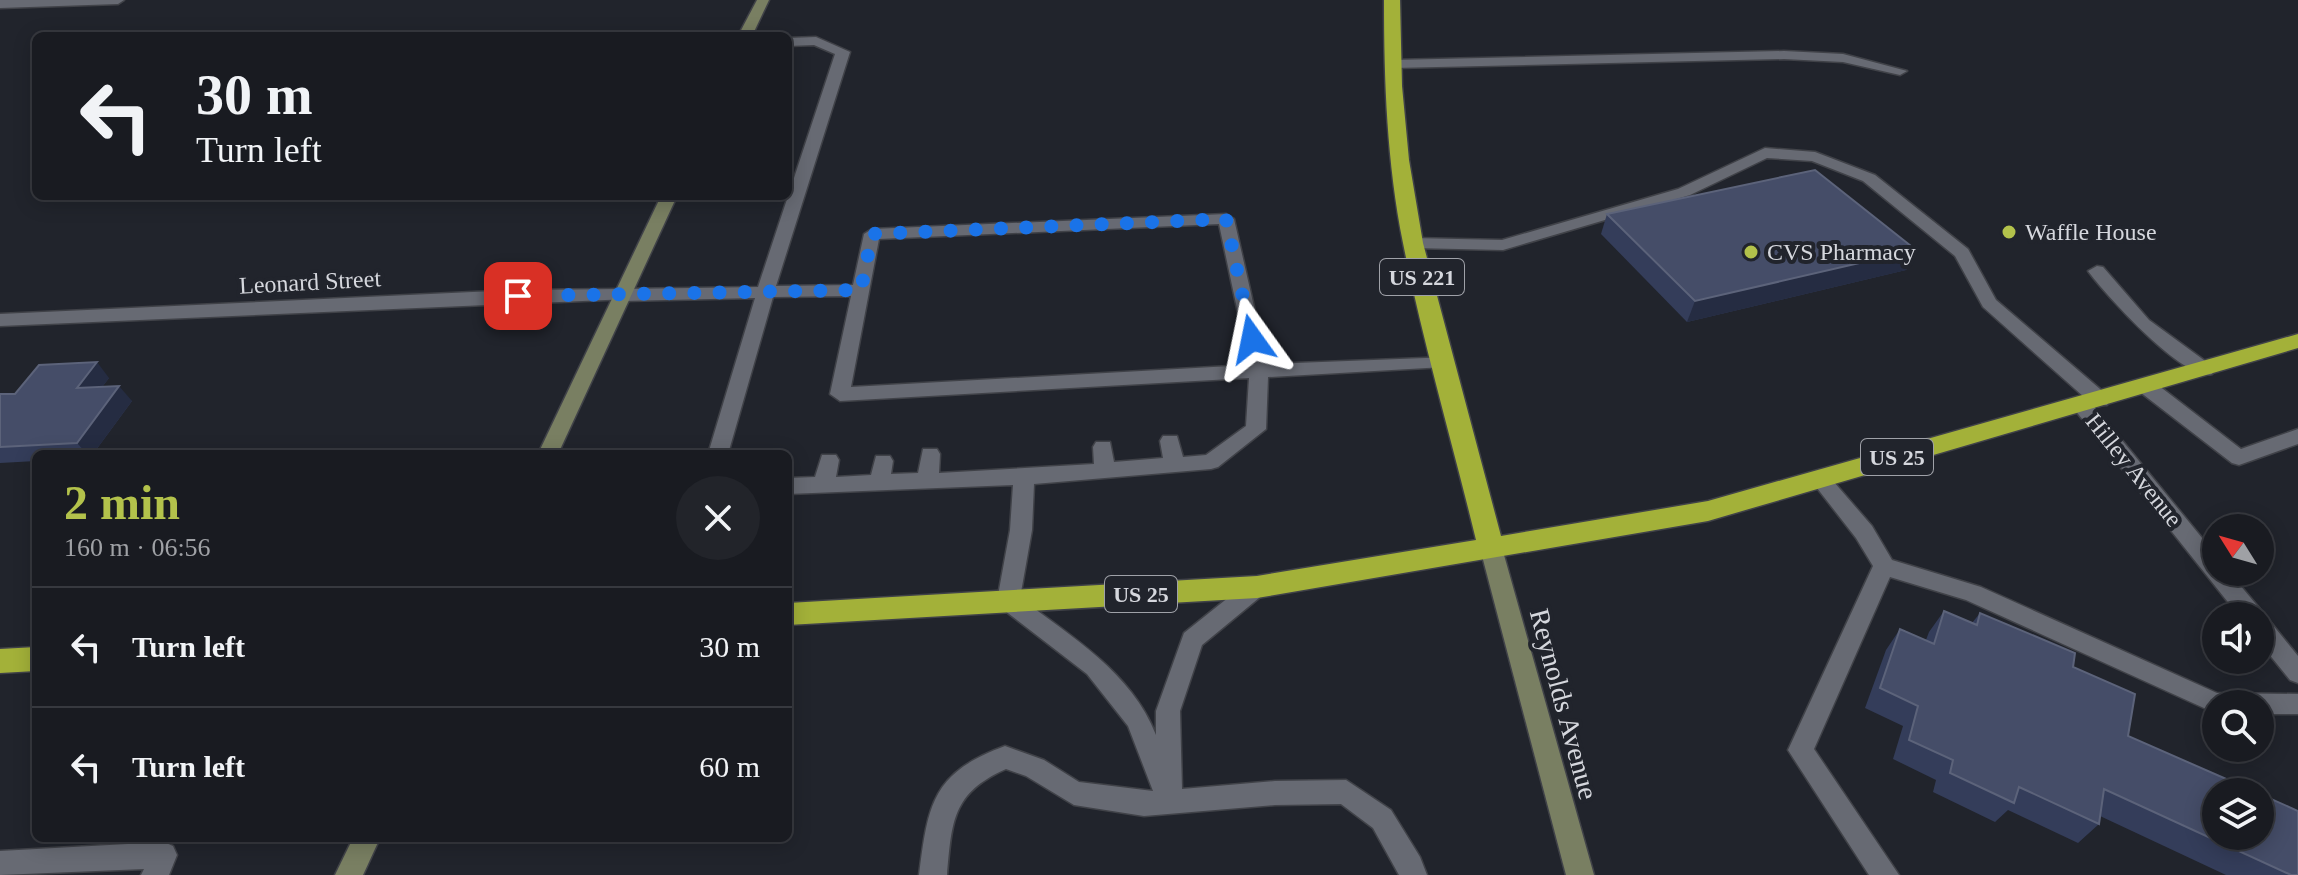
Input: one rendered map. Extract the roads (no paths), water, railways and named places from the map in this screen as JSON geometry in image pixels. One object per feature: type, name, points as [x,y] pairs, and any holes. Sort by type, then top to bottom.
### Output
[{"type":"highway","name":"US 221","points":[[1392,0],[1400,160],[1413,243],[1491,548]]},
{"type":"highway","name":"US 25","points":[[792,614],[1257,587],[1708,511],[2298,341]]},
{"type":"highway","points":[[0,661],[32,659]]},
{"type":"street","points":[[0,4],[118,0]]},
{"type":"street","points":[[747,32],[763,0]]},
{"type":"street","points":[[719,450],[765,293],[843,52],[816,41],[792,42]]},
{"type":"street","points":[[1393,64],[1784,55],[1843,58],[1900,71]]},
{"type":"street","name":"Hilley Avenue","points":[[1413,243],[1503,245],[1684,192],[1765,153],[1815,157],[1869,178],[1962,253],[1989,303],[2091,402],[2202,553]]},
{"type":"street","points":[[550,450],[667,200]]},
{"type":"street","points":[[792,486],[1024,477],[1211,462],[1256,429],[1259,369],[1226,219],[872,234],[839,404],[1160,386],[1259,369],[1444,361]]},
{"type":"street","points":[[2097,271],[2143,324],[2205,370]]},
{"type":"street","name":"Leonard Street","points":[[0,320],[502,297],[861,290]]},
{"type":"street","points":[[2147,387],[2239,458],[2298,436]]},
{"type":"street","points":[[1170,441],[1174,465]]},
{"type":"street","points":[[1103,447],[1105,471]]},
{"type":"street","points":[[928,481],[930,454]]},
{"type":"street","points":[[824,484],[829,460]]},
{"type":"street","points":[[880,483],[883,461]]},
{"type":"street","points":[[1024,477],[1021,530],[1008,601],[1104,677],[1138,720],[1170,803]]},
{"type":"street","points":[[1820,479],[1864,532],[1884,566],[1973,593],[2215,703],[2298,704]]},
{"type":"street","name":"Reynolds Avenue","points":[[1491,548],[1580,875]]},
{"type":"street","points":[[1884,566],[1801,750],[1885,875]]},
{"type":"street","name":"Hilley Avenue","points":[[2227,586],[2241,602]]},
{"type":"street","points":[[1170,803],[1168,711],[1192,640],[1257,587]]},
{"type":"street","points":[[2274,643],[2298,673]]},
{"type":"street","points":[[933,875],[949,793],[974,770],[1005,757],[1035,768],[1074,793],[1144,804],[1275,793],[1346,792],[1382,819],[1411,866],[1413,875]]},
{"type":"street","points":[[349,875],[365,842]]},
{"type":"street","points":[[0,864],[164,855],[155,875]]},
{"type":"place","name":"Waffle House","points":[[2009,232]]},
{"type":"place","name":"CVS Pharmacy","points":[[1751,252]]}]
